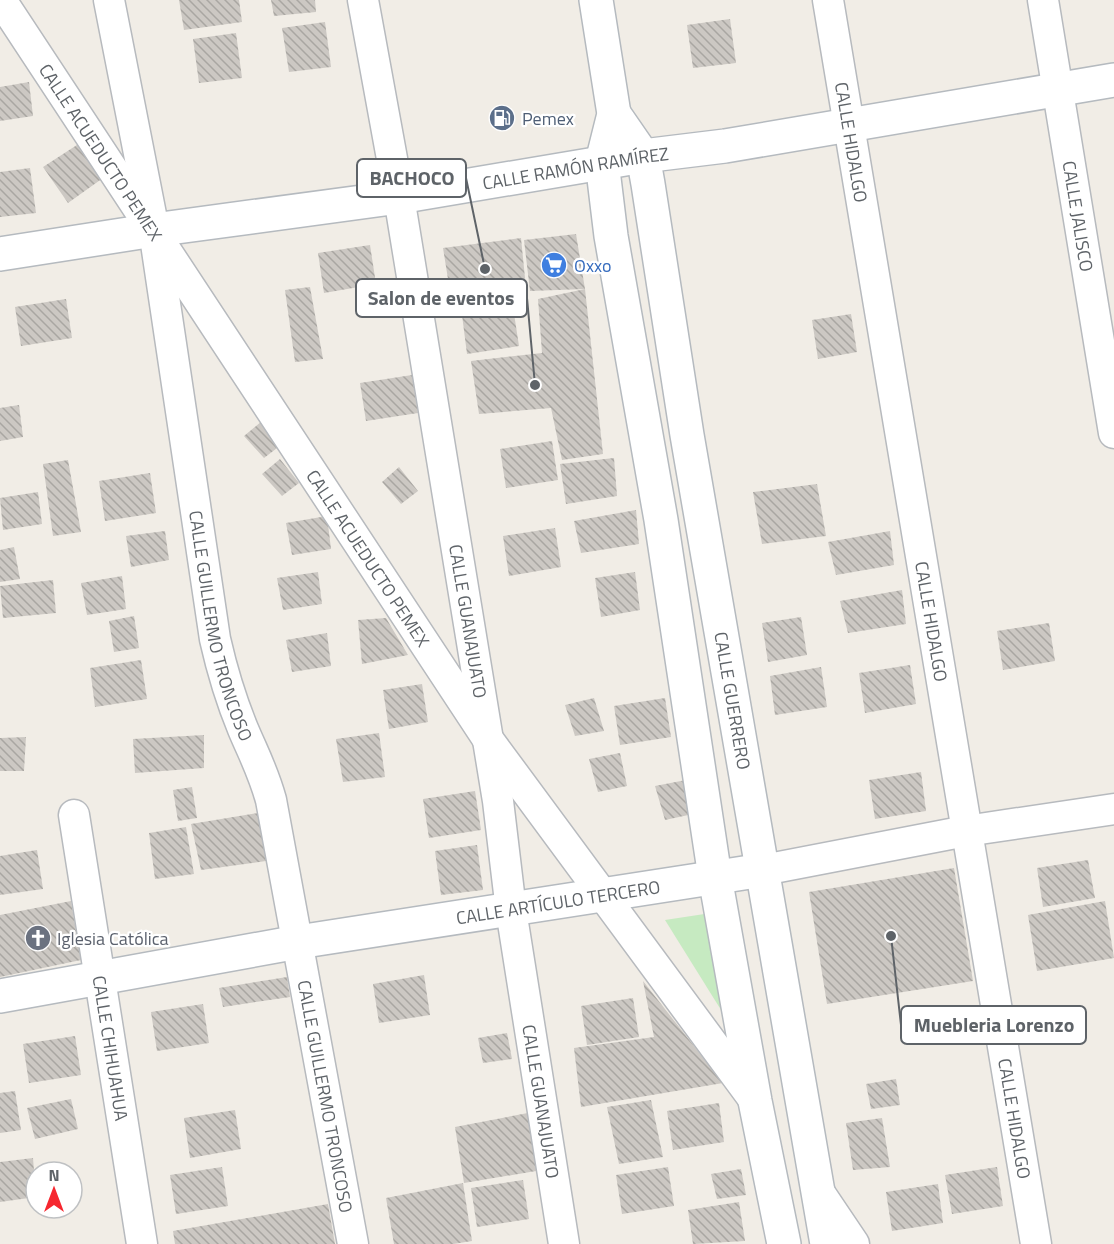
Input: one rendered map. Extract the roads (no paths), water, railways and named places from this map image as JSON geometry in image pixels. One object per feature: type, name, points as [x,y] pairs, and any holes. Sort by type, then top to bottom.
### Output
[{"type":"main road","points":[[596,0],[614,114],[602,162],[611,236],[661,520],[716,877],[755,1101],[784,1244]]},
{"type":"main road","name":"CALLE RAMÓN RAMÍREZ","points":[[0,254],[154,230],[399,197],[602,162],[725,146],[1114,80]]},
{"type":"main road","points":[[614,114],[642,156]]},
{"type":"main road","name":"CALLE GUERRERO","points":[[642,156],[687,435],[764,870],[786,1018],[827,1244]]},
{"type":"main road","name":"CALLE ARTÍCULO TERCERO","points":[[0,996],[298,942],[764,870]]},
{"type":"street","name":"CALLE ACUEDUCTO PEMEX","points":[[1,0],[487,738],[755,1101]]},
{"type":"street","name":"CALLE GUILLERMO TRONCOSO","points":[[109,0],[154,230],[215,639],[225,682],[244,731],[262,766],[298,942],[352,1244]]},
{"type":"street","name":"CALLE GUANAJUATO","points":[[363,0],[399,197],[487,738],[511,910],[564,1244]]},
{"type":"street","name":"CALLE HIDALGO","points":[[828,0],[1036,1244]]},
{"type":"street","name":"CALLE JALISCO","points":[[1043,0],[1114,433]]},
{"type":"street","name":"CALLE ARTÍCULO TERCERO","points":[[764,870],[966,831],[1114,809]]},
{"type":"street","name":"CALLE CHIHUAHUA","points":[[74,815],[142,1244]]},
{"type":"street","points":[[819,1192],[854,1244]]},
{"type":"place","name":"Pemex","points":[[502,118]]},
{"type":"place","name":"Oxxo","points":[[554,265]]},
{"type":"place","name":"BACHOCO","points":[[485,269]]},
{"type":"place","name":"Salon de eventos","points":[[535,385]]},
{"type":"place","name":"Muebleria Lorenzo","points":[[891,936]]},
{"type":"place","name":"Iglesia Católica","points":[[38,938]]}]
